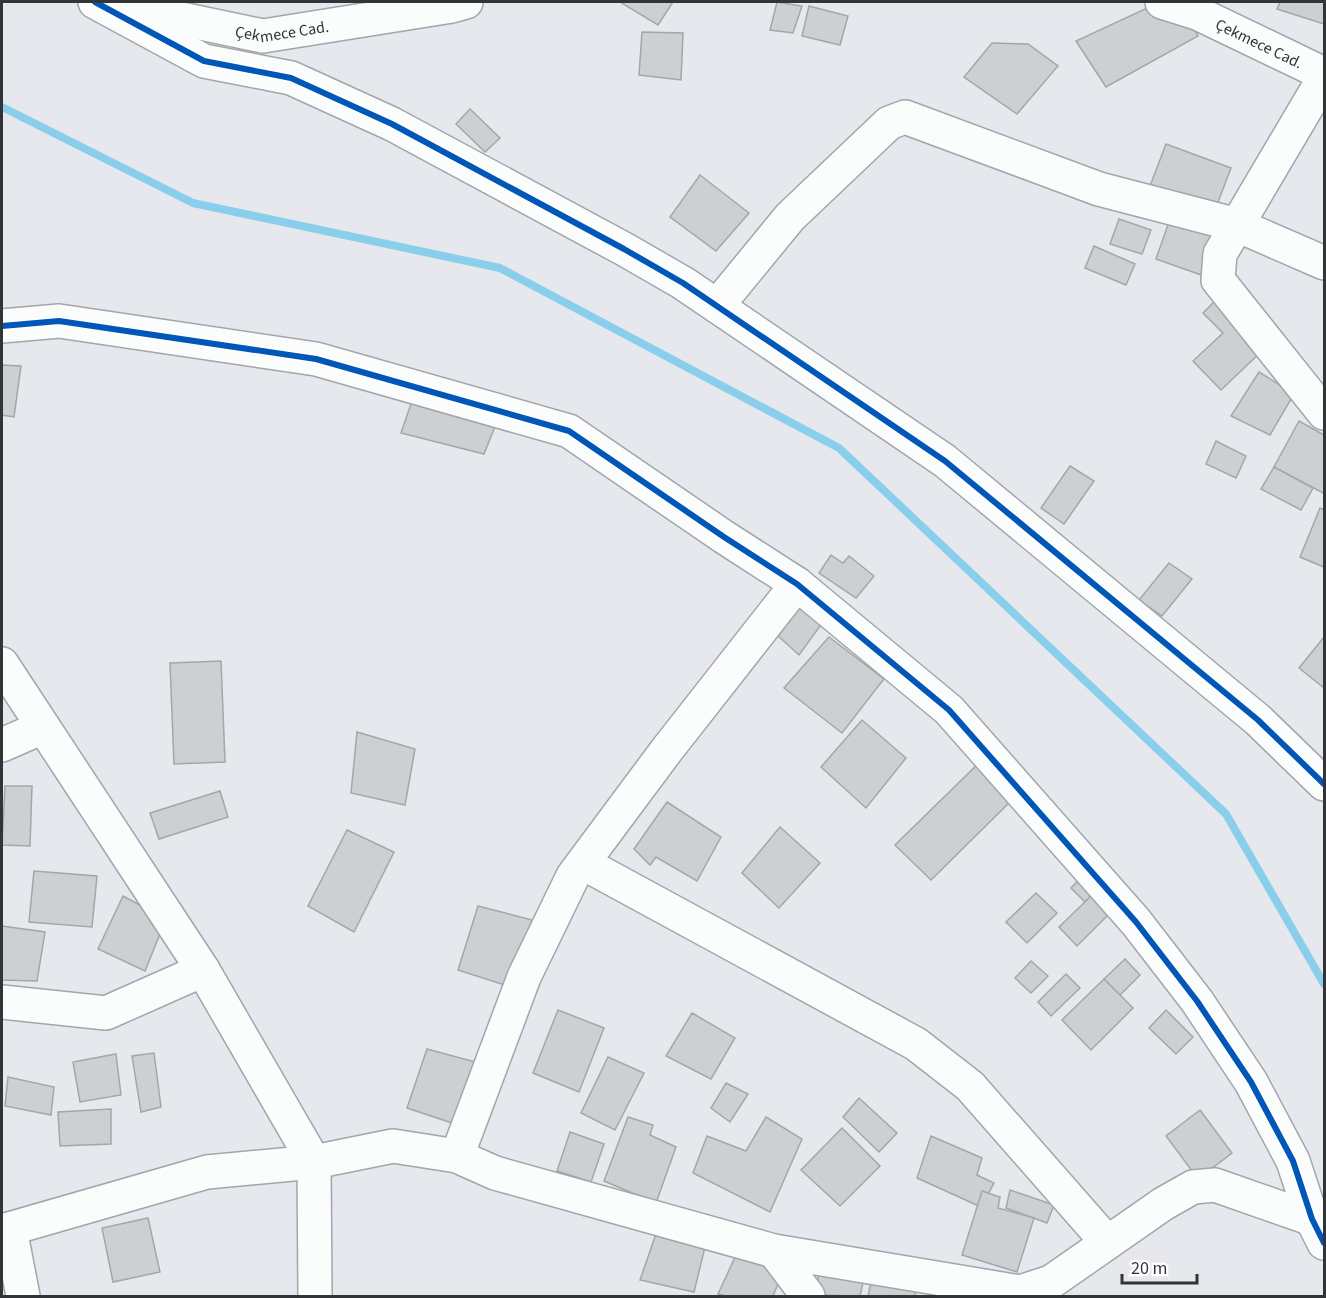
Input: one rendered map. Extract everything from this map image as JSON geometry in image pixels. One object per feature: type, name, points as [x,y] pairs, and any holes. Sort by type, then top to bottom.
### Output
[{"type":"street","name":"Çekmece Cad.","points":[[97,2],[263,36],[466,2]]},
{"type":"street","points":[[97,2],[204,61],[291,78],[392,124],[683,283],[945,461],[1258,720],[1324,784]]},
{"type":"street","name":"Çekmece Cad.","points":[[1162,2],[1197,13],[1324,76]]},
{"type":"street","points":[[1324,76],[1220,254],[1218,279],[1324,413]]},
{"type":"street","points":[[717,306],[790,217],[888,123],[905,117],[1099,189],[1237,225],[1324,263]]},
{"type":"street","points":[[2,326],[59,321],[316,359],[569,431],[797,584],[949,710],[1136,922],[1197,1002],[1251,1082],[1293,1161],[1318,1231]]},
{"type":"street","points":[[457,1156],[524,977],[573,876],[666,751],[797,584]]},
{"type":"street","points":[[2,664],[202,970],[314,1162],[315,1296]]},
{"type":"street","points":[[2,745],[43,727]]},
{"type":"street","points":[[583,863],[916,1044],[970,1086],[1107,1242]]},
{"type":"street","points":[[2,1002],[106,1013],[202,970]]},
{"type":"street","points":[[22,1296],[6,1230],[207,1172],[314,1162],[393,1146],[457,1156],[495,1173],[774,1251],[1020,1292],[1051,1282],[1163,1203],[1192,1187],[1215,1185],[1318,1231]]},
{"type":"street","points":[[774,1251],[808,1296]]},
{"type":"building","points":[[620,2],[673,2],[658,25]]},
{"type":"building","points":[[777,2],[802,6],[793,33],[770,30]]},
{"type":"building","points":[[1280,2],[1324,2],[1324,24],[1277,9]]},
{"type":"building","points":[[809,6],[848,16],[840,45],[802,36]]},
{"type":"building","points":[[1145,9],[1189,19],[1198,36],[1106,87],[1076,41]]},
{"type":"building","points":[[642,32],[683,33],[681,80],[639,75]]},
{"type":"building","points":[[992,43],[1028,44],[1058,66],[1017,114],[964,77]]},
{"type":"building","points":[[470,109],[500,138],[485,152],[456,124]]},
{"type":"building","points":[[1166,144],[1231,168],[1215,210],[1150,186]]},
{"type":"building","points":[[700,175],[749,213],[716,251],[670,217]]},
{"type":"building","points":[[1119,219],[1151,230],[1142,254],[1110,244]]},
{"type":"building","points":[[1170,219],[1219,236],[1204,276],[1156,259]]},
{"type":"building","points":[[1094,246],[1135,264],[1126,285],[1085,268]]},
{"type":"building","points":[[1216,300],[1264,349],[1221,390],[1193,361],[1223,333],[1203,313]]},
{"type":"building","points":[[2,365],[21,366],[14,417],[2,415]]},
{"type":"building","points":[[1259,372],[1294,394],[1270,435],[1231,416]]},
{"type":"building","points":[[413,398],[496,424],[484,454],[401,433]]},
{"type":"building","points":[[1299,421],[1324,435],[1323,493],[1274,467]]},
{"type":"building","points":[[1216,441],[1246,456],[1236,478],[1206,464]]},
{"type":"building","points":[[1070,466],[1094,481],[1064,524],[1041,508]]},
{"type":"building","points":[[1274,467],[1313,488],[1301,510],[1261,489]]},
{"type":"building","points":[[1320,508],[1324,510],[1324,567],[1300,557]]},
{"type":"building","points":[[831,555],[843,563],[849,556],[874,576],[856,598],[819,573]]},
{"type":"building","points":[[1169,563],[1192,579],[1162,616],[1139,600]]},
{"type":"building","points":[[803,602],[826,618],[799,655],[778,636]]},
{"type":"building","points":[[829,637],[884,679],[842,733],[784,688]]},
{"type":"building","points":[[1324,637],[1324,688],[1299,668]]},
{"type":"building","points":[[221,661],[225,762],[174,764],[170,663]]},
{"type":"building","points":[[862,720],[906,758],[866,808],[821,767]]},
{"type":"building","points":[[357,732],[415,749],[405,805],[351,793]]},
{"type":"building","points":[[982,760],[1016,796],[931,880],[895,845]]},
{"type":"building","points":[[5,786],[32,786],[30,846],[2,845]]},
{"type":"building","points":[[220,791],[228,817],[159,839],[150,813]]},
{"type":"building","points":[[667,802],[721,837],[697,881],[656,857],[650,865],[634,849]]},
{"type":"building","points":[[780,827],[820,863],[779,908],[742,873]]},
{"type":"building","points":[[347,830],[394,852],[354,932],[308,906]]},
{"type":"building","points":[[34,871],[97,876],[92,927],[29,922]]},
{"type":"building","points":[[1084,875],[1098,889],[1085,902],[1071,888]]},
{"type":"building","points":[[1036,893],[1057,913],[1027,943],[1006,922]]},
{"type":"building","points":[[123,896],[166,919],[145,971],[98,949]]},
{"type":"building","points":[[1091,896],[1109,914],[1077,946],[1059,927]]},
{"type":"building","points":[[478,906],[532,920],[511,987],[458,970]]},
{"type":"building","points":[[2,926],[45,932],[37,981],[2,980]]},
{"type":"building","points":[[1125,959],[1140,975],[1120,995],[1104,979]]},
{"type":"building","points":[[1031,961],[1048,976],[1031,993],[1015,978]]},
{"type":"building","points":[[1066,974],[1080,988],[1051,1016],[1038,1002]]},
{"type":"building","points":[[1104,979],[1133,1008],[1091,1050],[1062,1020]]},
{"type":"building","points":[[558,1010],[604,1028],[579,1092],[533,1073]]},
{"type":"building","points":[[1166,1010],[1193,1037],[1176,1054],[1149,1028]]},
{"type":"building","points":[[692,1013],[735,1038],[711,1079],[666,1056]]},
{"type":"building","points":[[427,1049],[479,1063],[458,1125],[407,1108]]},
{"type":"building","points":[[154,1053],[161,1107],[141,1112],[132,1056]]},
{"type":"building","points":[[116,1054],[121,1095],[80,1102],[73,1062]]},
{"type":"building","points":[[608,1057],[644,1073],[615,1130],[581,1113]]},
{"type":"building","points":[[8,1077],[54,1087],[51,1115],[5,1106]]},
{"type":"building","points":[[726,1083],[748,1094],[730,1122],[711,1108]]},
{"type":"building","points":[[859,1098],[897,1133],[879,1152],[843,1117]]},
{"type":"building","points":[[111,1109],[111,1144],[60,1146],[58,1112]]},
{"type":"building","points":[[1200,1110],[1232,1153],[1198,1179],[1166,1136]]},
{"type":"building","points":[[628,1117],[653,1125],[650,1135],[676,1147],[656,1203],[604,1181]]},
{"type":"building","points":[[766,1117],[802,1139],[770,1212],[693,1173],[707,1136],[746,1151]]},
{"type":"building","points":[[842,1128],[880,1166],[840,1206],[801,1170]]},
{"type":"building","points":[[570,1132],[604,1144],[591,1182],[557,1171]]},
{"type":"building","points":[[931,1136],[982,1158],[977,1175],[994,1183],[981,1207],[917,1178]]},
{"type":"building","points":[[1010,1190],[1054,1205],[1047,1223],[1006,1208]]},
{"type":"building","points":[[982,1191],[1000,1197],[998,1208],[1034,1218],[1017,1272],[962,1255]]},
{"type":"building","points":[[148,1218],[160,1272],[113,1282],[102,1228]]},
{"type":"building","points":[[658,1228],[707,1239],[694,1292],[640,1280]]},
{"type":"building","points":[[737,1253],[783,1272],[773,1296],[718,1294]]},
{"type":"building","points":[[820,1270],[864,1278],[860,1296],[814,1295]]},
{"type":"building","points":[[873,1273],[918,1282],[915,1296],[868,1296]]},
{"type":"waterway","points":[[2,107],[193,203],[500,268],[839,448],[1226,814],[1324,984]]},
{"type":"cycle path","points":[[95,2],[204,61],[291,78],[392,124],[683,283],[945,461],[1258,720],[1324,784]]},
{"type":"cycle path","points":[[2,326],[59,321],[316,359],[569,431],[797,584],[949,710],[1136,922],[1197,1001],[1251,1082],[1293,1161],[1312,1219],[1324,1243]]}]
